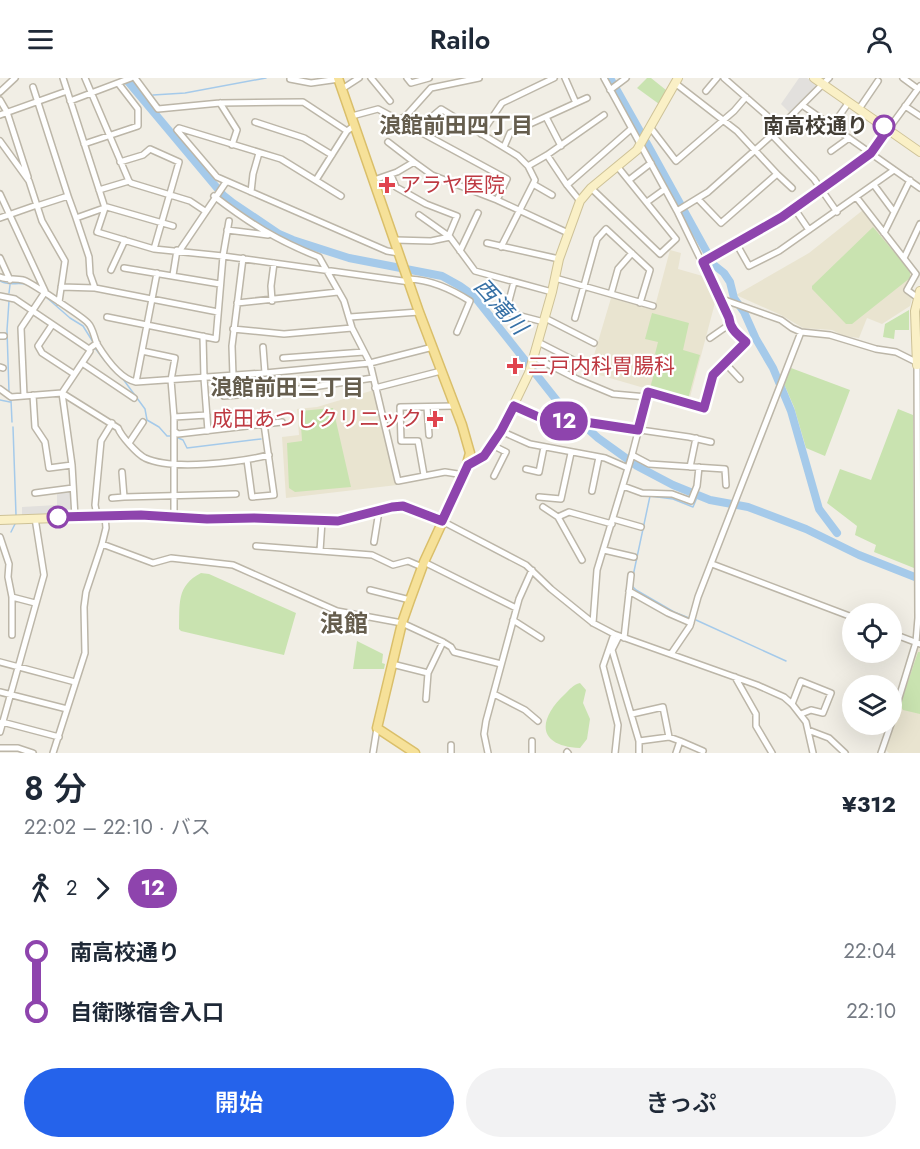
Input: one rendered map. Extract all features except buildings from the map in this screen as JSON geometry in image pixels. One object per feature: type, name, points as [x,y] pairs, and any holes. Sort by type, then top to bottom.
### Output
[{"type":"main road","points":[[339,79],[351,124],[374,180],[470,453],[468,465],[423,565],[402,623],[377,728],[415,753]]},
{"type":"street","points":[[0,92],[15,78]]},
{"type":"street","points":[[63,78],[105,208],[97,232],[154,249],[223,255],[327,270],[425,280],[470,301],[457,332]]},
{"type":"street","points":[[85,78],[130,183],[190,201],[205,211]]},
{"type":"street","points":[[70,101],[132,78],[158,109],[220,103],[303,102],[351,124]]},
{"type":"street","points":[[342,89],[359,78]]},
{"type":"street","points":[[371,78],[390,101]]},
{"type":"street","points":[[407,78],[411,83],[429,78]]},
{"type":"street","points":[[448,78],[450,85]]},
{"type":"street","points":[[398,120],[406,116],[431,88],[479,78]]},
{"type":"street","points":[[536,78],[539,86]]},
{"type":"street","points":[[481,134],[502,103],[554,78]]},
{"type":"street","points":[[565,78],[576,103]]},
{"type":"street","points":[[593,623],[597,570],[632,456],[648,392],[704,408],[713,375],[746,342],[730,324],[719,298],[708,259],[681,209],[665,189],[640,145],[614,88],[604,78]]},
{"type":"street","points":[[614,88],[626,78]]},
{"type":"street","points":[[706,91],[717,78]]},
{"type":"street","points":[[724,78],[780,127]]},
{"type":"street","points":[[814,78],[825,81],[849,102],[920,152]]},
{"type":"street","points":[[708,259],[776,220],[871,153],[919,87],[903,78]]},
{"type":"street","points":[[290,79],[312,84],[339,79]]},
{"type":"street","points":[[468,465],[484,456],[492,445],[529,373],[559,259],[580,201],[591,188],[640,145],[677,81],[722,121],[737,131],[792,188]]},
{"type":"street","points":[[681,209],[698,199],[772,135],[825,81]]},
{"type":"street","points":[[859,109],[878,81]]},
{"type":"street","points":[[84,144],[138,126],[138,109],[120,82]]},
{"type":"street","points":[[33,87],[89,257],[90,274],[95,288]]},
{"type":"street","points":[[0,115],[67,91]]},
{"type":"street","points":[[650,127],[676,161],[722,121],[746,96]]},
{"type":"street","points":[[504,147],[510,133],[587,98]]},
{"type":"street","points":[[0,100],[7,112],[42,221],[65,261],[59,302]]},
{"type":"street","points":[[832,126],[849,102]]},
{"type":"street","points":[[220,103],[237,130],[232,145]]},
{"type":"street","points":[[802,105],[920,188]]},
{"type":"street","points":[[905,106],[920,116]]},
{"type":"street","points":[[316,180],[351,124],[378,109],[507,179],[497,200]]},
{"type":"street","points":[[416,130],[441,109],[518,156],[528,166],[535,180],[534,184],[501,247]]},
{"type":"street","points":[[528,166],[604,115]]},
{"type":"street","points":[[546,117],[561,146]]},
{"type":"street","points":[[255,122],[304,138],[332,155]]},
{"type":"street","points":[[341,196],[281,159],[179,128],[177,130],[211,172],[226,182],[387,251],[399,253]]},
{"type":"street","points":[[567,185],[632,129]]},
{"type":"street","points":[[772,135],[822,189],[837,212]]},
{"type":"street","points":[[831,151],[849,138]]},
{"type":"street","points":[[0,141],[29,181]]},
{"type":"street","points":[[388,142],[432,175],[497,200],[568,232]]},
{"type":"street","points":[[120,162],[142,155],[150,149],[179,162],[154,249]]},
{"type":"street","points":[[251,192],[259,153]]},
{"type":"street","points":[[547,155],[580,201]]},
{"type":"street","points":[[374,180],[407,168],[414,162]]},
{"type":"street","points":[[629,180],[651,163]]},
{"type":"street","points":[[591,188],[660,254],[676,239],[617,166]]},
{"type":"street","points":[[736,243],[749,266],[779,251],[894,170]]},
{"type":"street","points":[[698,199],[721,223],[777,174]]},
{"type":"street","points":[[391,175],[396,187],[426,204],[457,216],[449,236]]},
{"type":"street","points":[[884,233],[910,180]]},
{"type":"street","points":[[99,190],[129,181]]},
{"type":"street","points":[[173,275],[178,250],[226,182]]},
{"type":"street","points":[[534,184],[552,195]]},
{"type":"street","points":[[874,185],[894,212]]},
{"type":"street","points":[[646,202],[665,189]]},
{"type":"street","points":[[0,194],[45,292]]},
{"type":"street","points":[[215,195],[246,222],[291,247],[319,257],[338,292],[350,317],[352,328],[370,363],[398,481],[445,472],[464,475]]},
{"type":"street","points":[[0,218],[68,196]]},
{"type":"street","points":[[857,198],[916,274],[907,290],[919,295],[915,316],[919,496],[918,643],[902,691]]},
{"type":"street","points":[[76,218],[105,208],[173,226]]},
{"type":"street","points":[[794,208],[809,230]]},
{"type":"street","points":[[460,251],[478,213]]},
{"type":"street","points":[[419,215],[449,236],[476,271],[552,292]]},
{"type":"street","points":[[107,317],[216,339],[223,255],[230,221]]},
{"type":"street","points":[[904,258],[920,224]]},
{"type":"street","points":[[575,318],[597,239],[606,229],[650,270],[640,303]]},
{"type":"street","points":[[228,230],[270,235]]},
{"type":"street","points":[[395,240],[431,241],[449,236]]},
{"type":"street","points":[[111,270],[125,240]]},
{"type":"street","points":[[487,243],[559,259]]},
{"type":"street","points":[[611,294],[618,269],[632,253]]},
{"type":"street","points":[[0,258],[10,280]]},
{"type":"street","points":[[233,376],[232,346],[243,258]]},
{"type":"street","points":[[272,301],[274,263]]},
{"type":"street","points":[[124,268],[220,284]]},
{"type":"street","points":[[136,382],[157,273]]},
{"type":"street","points":[[0,277],[24,280],[88,322],[97,343],[118,371],[130,381],[136,382],[266,374],[370,363],[434,347]]},
{"type":"street","points":[[555,278],[653,306]]},
{"type":"street","points":[[514,282],[506,312],[544,320],[594,343]]},
{"type":"street","points":[[61,287],[95,288],[218,312]]},
{"type":"street","points":[[24,396],[21,328],[45,292]]},
{"type":"street","points":[[237,303],[272,301],[338,292]]},
{"type":"street","points":[[0,296],[15,299],[89,349]]},
{"type":"street","points":[[719,298],[781,320],[801,332],[823,333],[876,350],[896,352],[916,363]]},
{"type":"street","points":[[350,317],[419,312]]},
{"type":"street","points":[[710,338],[730,324]]},
{"type":"street","points":[[52,325],[38,346],[42,353],[74,374]]},
{"type":"street","points":[[234,329],[284,334],[352,328]]},
{"type":"street","points":[[671,654],[691,623],[731,511],[801,332]]},
{"type":"street","points":[[203,336],[208,431]]},
{"type":"street","points":[[538,342],[587,367]]},
{"type":"street","points":[[75,517],[72,465],[62,393],[90,351],[89,349],[97,343]]},
{"type":"street","points":[[263,347],[266,374]]},
{"type":"street","points":[[142,351],[176,358],[171,380],[174,417],[174,517]]},
{"type":"street","points":[[283,358],[364,352]]},
{"type":"street","points":[[533,360],[613,394],[647,397]]},
{"type":"street","points":[[82,363],[134,398]]},
{"type":"street","points":[[725,363],[740,379]]},
{"type":"street","points":[[375,388],[441,371]]},
{"type":"street","points":[[278,372],[279,392]]},
{"type":"street","points":[[222,376],[224,396],[279,392],[373,378]]},
{"type":"street","points":[[0,389],[11,396],[62,393],[112,423],[118,428],[121,436],[145,458],[174,464],[247,460],[269,455]]},
{"type":"street","points":[[33,395],[35,427],[45,442],[49,468],[72,465]]},
{"type":"street","points":[[424,475],[418,441],[401,441],[400,407],[455,406]]},
{"type":"street","points":[[514,406],[541,418],[585,422],[711,442]]},
{"type":"street","points":[[427,407],[429,435]]},
{"type":"street","points":[[174,417],[207,415]]},
{"type":"street","points":[[129,443],[143,422]]},
{"type":"street","points":[[174,434],[282,422]]},
{"type":"street","points":[[53,753],[85,653],[86,592],[106,528],[95,505],[101,441],[112,423]]},
{"type":"street","points":[[247,460],[252,497],[274,495],[264,424]]},
{"type":"street","points":[[501,431],[530,444],[599,457],[628,466]]},
{"type":"street","points":[[690,467],[696,438]]},
{"type":"street","points":[[492,445],[506,452],[494,476]]},
{"type":"street","points":[[526,469],[539,472],[544,447]]},
{"type":"street","points":[[539,497],[561,499],[572,453]]},
{"type":"street","points":[[632,456],[649,464],[725,469],[726,485]]},
{"type":"street","points":[[592,491],[599,457]]},
{"type":"street","points":[[623,486],[642,493],[672,494],[691,501],[696,490],[699,467]]},
{"type":"street","points":[[122,472],[123,497]]},
{"type":"street","points":[[35,493],[73,488]]},
{"type":"street","points":[[112,498],[236,495]]},
{"type":"street","points":[[0,520],[101,516],[322,521],[346,520],[403,506],[442,521],[532,570],[551,589],[593,623],[619,636],[784,697],[801,714],[808,730],[813,753]]},
{"type":"street","points":[[543,507],[558,517],[582,560]]},
{"type":"street","points":[[374,542],[379,511]]},
{"type":"street","points":[[558,517],[569,512],[641,527]]},
{"type":"street","points":[[0,732],[44,575],[35,518]]},
{"type":"street","points":[[320,551],[322,521]]},
{"type":"street","points":[[0,537],[9,564],[12,636]]},
{"type":"street","points":[[102,544],[153,563],[171,558],[233,565],[337,611],[402,623],[452,647],[454,652],[501,664]]},
{"type":"street","points":[[256,546],[372,555],[393,565],[408,561],[423,565],[516,608]]},
{"type":"street","points":[[604,550],[634,557]]},
{"type":"street","points":[[712,564],[842,613]]},
{"type":"street","points":[[488,753],[484,734],[486,721],[516,608],[532,570]]},
{"type":"street","points":[[631,574],[619,636],[612,650],[632,714],[639,741],[639,753]]},
{"type":"street","points":[[370,590],[410,600]]},
{"type":"street","points":[[629,591],[691,623]]},
{"type":"street","points":[[12,597],[36,603]]},
{"type":"street","points":[[513,620],[541,638]]},
{"type":"street","points":[[615,753],[618,725],[603,666],[619,636]]},
{"type":"street","points":[[902,637],[918,643]]},
{"type":"street","points":[[426,699],[428,673],[443,642]]},
{"type":"street","points":[[0,662],[75,682]]},
{"type":"street","points":[[392,664],[428,673]]},
{"type":"street","points":[[734,677],[756,714],[756,726],[772,753]]},
{"type":"street","points":[[792,704],[801,681],[831,693],[823,713],[811,710],[801,714]]},
{"type":"street","points":[[0,692],[67,709]]},
{"type":"street","points":[[494,694],[525,710],[538,721]]},
{"type":"street","points":[[632,714],[663,707],[669,737]]},
{"type":"street","points":[[1,722],[59,737]]},
{"type":"street","points":[[373,753],[377,728]]},
{"type":"street","points":[[808,730],[829,738],[845,753]]},
{"type":"street","points":[[881,753],[887,735]]},
{"type":"street","points":[[639,741],[669,737],[704,751]]},
{"type":"street","points":[[532,741],[532,753]]},
{"type":"street","points":[[676,753],[680,741]]},
{"type":"street","points":[[450,753],[451,745]]},
{"type":"street","points":[[0,748],[18,748],[32,753]]},
{"type":"shaded area","points":[[799,78],[807,78],[817,84],[790,113],[781,104]]},
{"type":"shaded area","points":[[863,210],[913,274],[904,291],[912,298],[910,306],[882,324],[867,318],[859,338],[844,336],[832,330],[803,328],[781,315],[736,295],[809,253]]},
{"type":"shaded area","points":[[670,250],[681,253],[678,269],[706,277],[716,299],[689,401],[589,372],[611,298],[654,310]]},
{"type":"shaded area","points":[[374,390],[397,485],[286,498],[282,437],[299,435],[297,409],[317,407]]},
{"type":"shaded area","points":[[71,491],[72,511],[70,514],[22,515],[22,507],[57,505],[57,492]]},
{"type":"shaded area","points":[[918,646],[920,647],[920,753],[889,753],[886,750],[891,735],[902,735],[902,698]]},
{"type":"green space","points":[[647,78],[651,78],[666,90],[659,104],[637,88]]},
{"type":"green space","points":[[873,227],[910,271],[910,278],[852,324],[846,324],[812,289],[812,286]]},
{"type":"green space","points":[[909,310],[909,330],[895,330],[894,339],[883,337],[885,324]]},
{"type":"green space","points":[[652,313],[689,323],[683,350],[700,355],[688,399],[650,388],[659,356],[655,354],[658,342],[645,339]]},
{"type":"green space","points":[[791,368],[850,390],[825,456],[806,448],[794,407],[784,384]]},
{"type":"green space","points":[[333,408],[351,487],[295,492],[289,488],[287,443],[302,441],[300,411]]},
{"type":"green space","points":[[898,409],[913,415],[914,568],[874,552],[876,545],[855,535],[857,526],[827,503],[840,469],[871,480]]},
{"type":"green space","points":[[201,573],[209,574],[296,613],[284,655],[181,631],[179,629],[180,604],[183,590],[193,578]]},
{"type":"green space","points":[[357,641],[383,654],[384,669],[353,669]]},
{"type":"green space","points":[[918,652],[920,652],[920,714],[903,710],[902,699]]},
{"type":"green space","points":[[580,683],[586,690],[583,703],[590,719],[587,739],[580,748],[555,742],[549,737],[546,722],[556,703],[572,687]]},
{"type":"waterway","name":"西滝川","points":[[125,78],[223,195],[279,234],[349,258],[442,276],[474,296],[558,402],[598,438],[637,466],[673,485],[710,500],[748,507],[806,529],[859,555],[920,579]]},
{"type":"waterway","points":[[153,95],[185,93],[266,78]]},
{"type":"waterway","name":"西滝川","points":[[610,78],[641,133]]},
{"type":"waterway","name":"西滝川","points":[[144,102],[147,99]]},
{"type":"waterway","name":"西滝川","points":[[646,142],[714,265],[730,282],[734,298],[744,312],[773,368],[791,411],[819,509],[837,533]]},
{"type":"waterway","points":[[0,281],[7,284],[28,285]]},
{"type":"waterway","points":[[9,293],[10,285]]},
{"type":"waterway","points":[[46,297],[83,326],[93,342]]},
{"type":"waterway","points":[[9,301],[7,330],[9,392]]},
{"type":"waterway","points":[[95,348],[105,361]]},
{"type":"waterway","points":[[123,379],[145,409],[147,420],[159,427],[167,436],[171,436]]},
{"type":"waterway","points":[[0,400],[10,402]]},
{"type":"waterway","points":[[11,400],[12,422]]},
{"type":"waterway","points":[[13,427],[16,515]]},
{"type":"waterway","points":[[176,437],[183,440],[187,448],[261,439]]},
{"type":"waterway","points":[[633,576],[650,496],[673,499],[693,507],[698,495]]},
{"type":"waterway","points":[[11,532],[16,522]]},
{"type":"waterway","points":[[633,584],[636,590],[689,618]]},
{"type":"waterway","points":[[696,620],[786,661]]},
{"type":"bus line","name":"12","points":[[58,517],[141,515],[207,519],[338,521],[403,506],[442,521],[468,465],[484,456],[514,406],[541,418],[638,430],[648,392],[704,408],[713,375],[746,342],[733,330],[703,262],[782,217],[871,153],[888,129],[884,126]]},
{"type":"place","name":"南高校通り","points":[[884,126]]},
{"type":"place","name":"アラヤ医院","points":[[387,185]]},
{"type":"place","name":"三戸内科胃腸科","points":[[515,366]]},
{"type":"place","name":"成田あつしクリニック","points":[[435,419]]},
{"type":"district","name":"浪館前田四丁目","points":[[456,125]]},
{"type":"district","name":"浪館前田三丁目","points":[[287,387]]},
{"type":"district","name":"浪館","points":[[344,624]]}]
